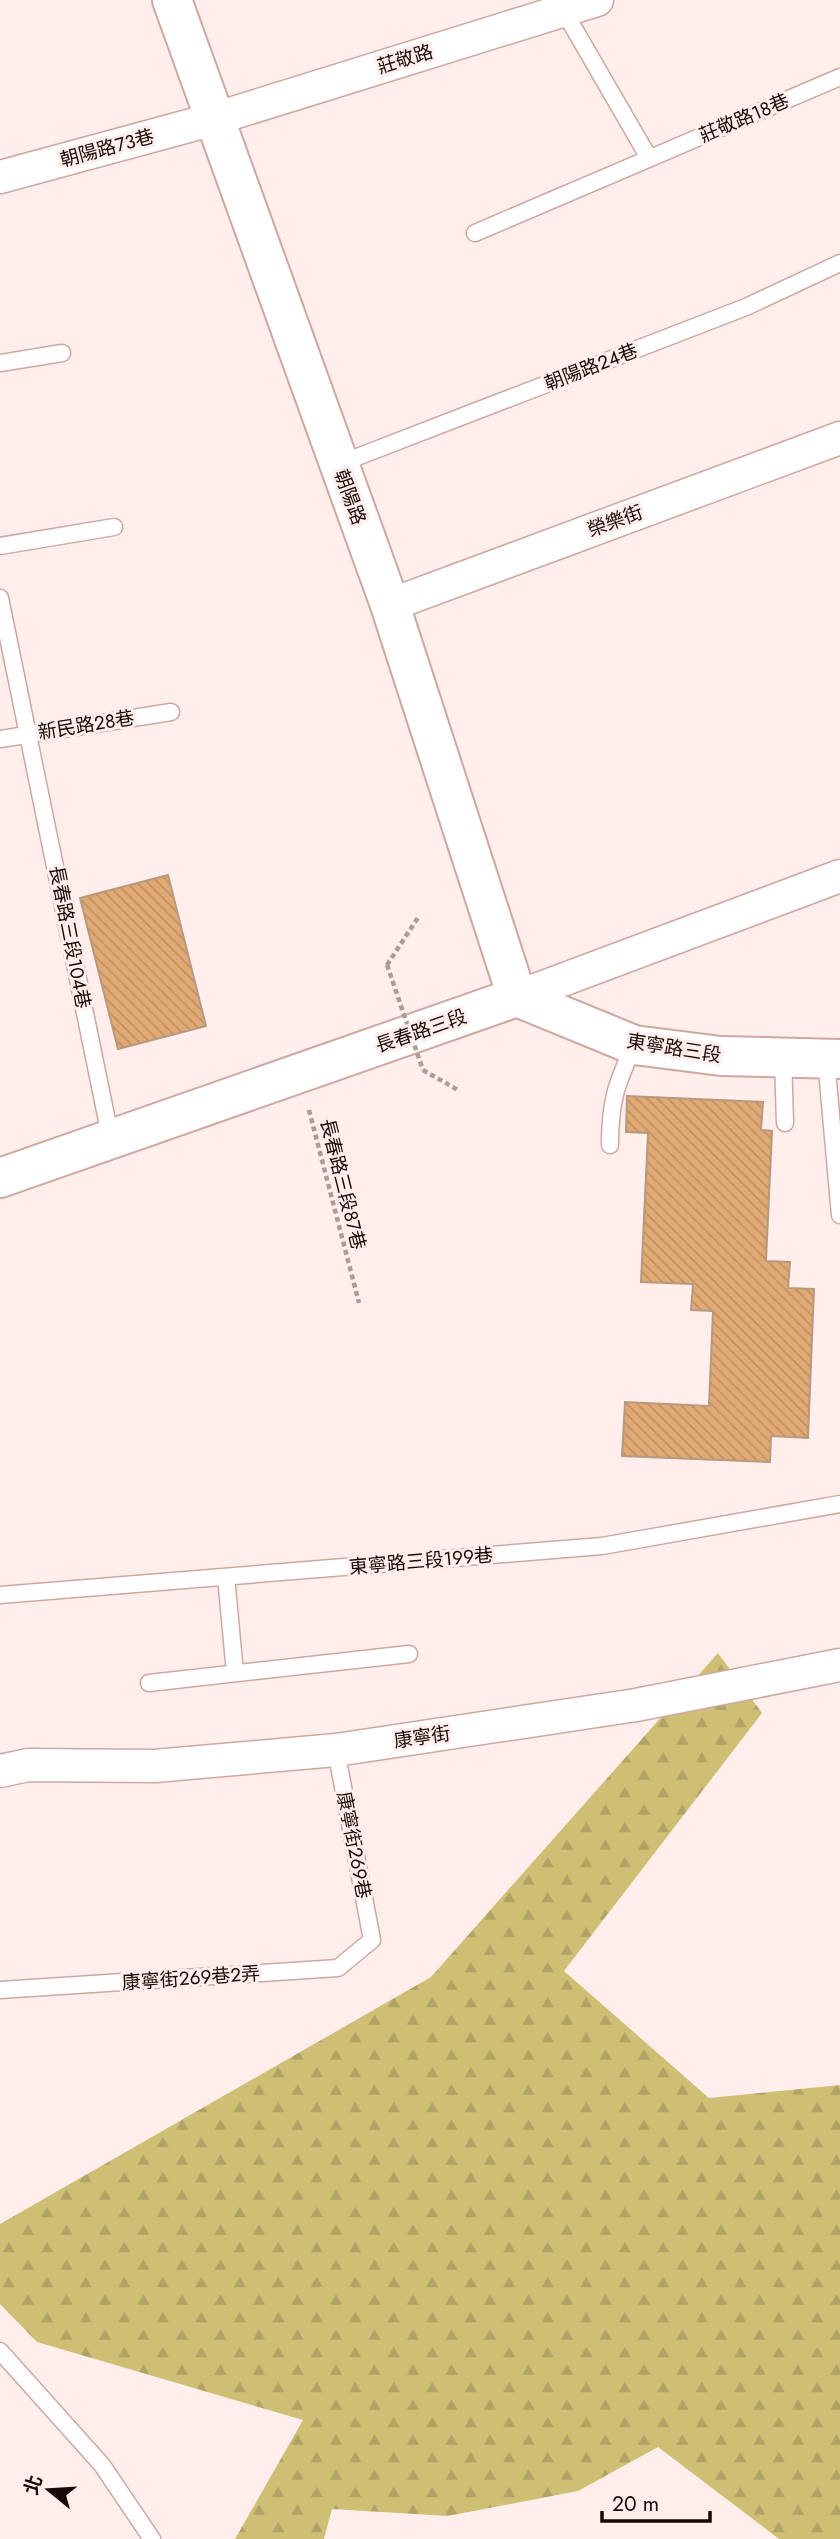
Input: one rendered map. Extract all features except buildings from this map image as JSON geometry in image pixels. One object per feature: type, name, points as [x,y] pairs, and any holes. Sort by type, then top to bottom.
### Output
[{"type":"main road","name":"朝陽路","points":[[172,0],[390,605],[517,997]]},
{"type":"main road","name":"東寧路三段","points":[[517,997],[634,1045],[721,1056],[833,1059]]},
{"type":"main road","name":"長春路三段","points":[[0,1178],[517,997]]},
{"type":"street","name":"莊敬路","points":[[214,119],[561,5],[597,0]]},
{"type":"street","name":"朝陽路73巷","points":[[0,177],[214,119]]},
{"type":"street","name":"榮樂街","points":[[390,605],[840,438]]},
{"type":"street","name":"長春路三段","points":[[517,997],[840,876]]},
{"type":"street","name":"康寧街","points":[[0,1771],[28,1765],[155,1766],[336,1750],[636,1706],[840,1665]]},
{"type":"lane","points":[[561,5],[649,158]]},
{"type":"lane","name":"莊敬路18巷","points":[[475,233],[840,78]]},
{"type":"lane","name":"朝陽路24巷","points":[[339,464],[746,307],[840,263]]},
{"type":"lane","points":[[0,363],[62,353]]},
{"type":"lane","points":[[0,546],[114,527]]},
{"type":"lane","name":"長春路三段104巷","points":[[0,598],[111,1140]]},
{"type":"lane","name":"新民路28巷","points":[[0,740],[171,712]]},
{"type":"lane","points":[[610,1145],[610,1115],[615,1086],[634,1045]]},
{"type":"lane","points":[[783,1058],[785,1123]]},
{"type":"lane","points":[[833,1059],[840,1215]]},
{"type":"lane","name":"東寧路三段199巷","points":[[0,1595],[602,1546],[840,1504]]},
{"type":"lane","points":[[226,1577],[235,1673]]},
{"type":"lane","points":[[149,1683],[409,1654]]},
{"type":"lane","name":"康寧街269巷","points":[[336,1750],[372,1940]]},
{"type":"lane","name":"康寧街269巷2弄","points":[[0,1990],[338,1968],[372,1940]]},
{"type":"lane","points":[[0,2351],[102,2465],[152,2539]]},
{"type":"path","points":[[419,916],[387,965],[423,1070],[458,1090]]},
{"type":"path","name":"長春路三段87巷","points":[[300,1073],[359,1303]]},
{"type":"green space","points":[[718,1653],[762,1713],[564,1971],[709,2098],[840,2085],[840,2539],[779,2539],[658,2447],[578,2491],[448,2516],[332,2509],[324,2539],[235,2539],[303,2420],[37,2342],[0,2304],[0,2224],[431,1977]]}]
